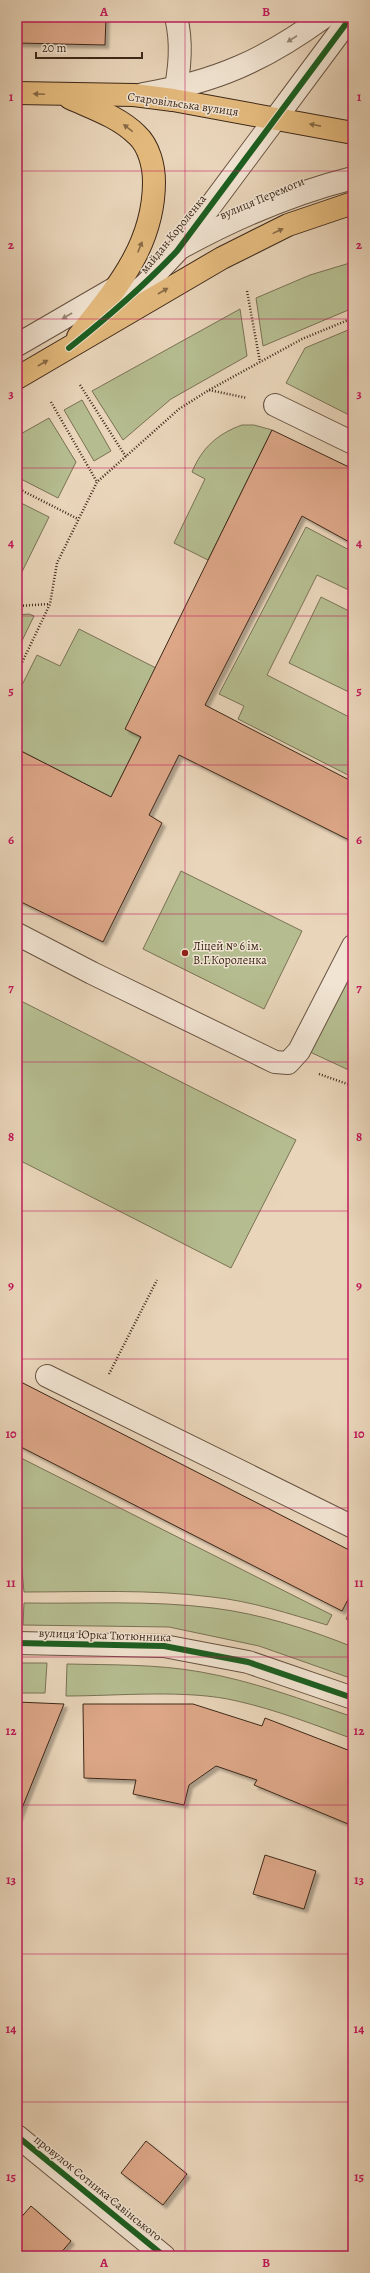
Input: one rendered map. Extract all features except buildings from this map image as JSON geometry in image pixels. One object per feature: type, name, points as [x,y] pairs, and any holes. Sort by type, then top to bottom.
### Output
[{"type":"main road","name":"Старовільська вулиця","points":[[17,93],[64,95],[174,94],[276,118]]},
{"type":"main road","points":[[64,95],[120,122],[137,135],[149,154],[154,173],[154,195],[150,222],[136,255],[116,288],[69,348]]},
{"type":"main road","points":[[276,118],[353,133]]},
{"type":"main road","points":[[17,378],[222,258],[288,225],[353,203]]},
{"type":"street","points":[[176,17],[181,38],[174,94],[247,65],[274,51],[324,17]]},
{"type":"street","name":"майдан Короленка","points":[[69,348],[120,307],[147,282],[176,250],[351,17]]},
{"type":"street","name":"вулиця Перемоги","points":[[17,345],[116,288],[176,250],[260,209],[310,189],[353,178]]},
{"type":"street","points":[[274,405],[353,443]]},
{"type":"street","points":[[17,934],[92,973],[275,1062],[288,1063],[299,1051],[353,946]]},
{"type":"street","points":[[47,1376],[353,1527]]},
{"type":"street","name":"вулиця Юрка Тютюнника","points":[[17,1644],[164,1646],[248,1662],[353,1698]]},
{"type":"street","name":"провулок Сотника Савінського","points":[[17,2136],[164,2256]]},
{"type":"path","points":[[247,292],[260,362]]},
{"type":"path","points":[[17,673],[50,604],[57,563],[97,482],[179,409],[209,390],[302,339],[353,318]]},
{"type":"path","points":[[80,385],[126,457]]},
{"type":"path","points":[[209,390],[274,405]]},
{"type":"path","points":[[50,402],[97,482]]},
{"type":"path","points":[[17,488],[78,519]]},
{"type":"path","points":[[17,606],[50,604]]},
{"type":"path","points":[[96,1400],[157,1280]]},
{"type":"green space","points":[[353,262],[353,308],[263,346],[256,298],[310,275]]},
{"type":"green space","points":[[240,309],[247,356],[171,399],[123,440],[92,391]]},
{"type":"green space","points":[[353,328],[353,417],[286,383],[305,348]]},
{"type":"green space","points":[[82,400],[111,451],[94,461],[64,410]]},
{"type":"green space","points":[[49,418],[76,462],[58,498],[17,477],[17,436]]},
{"type":"green space","points":[[242,425],[254,425],[272,430],[208,560],[174,543],[205,479],[192,472],[196,463],[211,443],[218,437]]},
{"type":"green space","points":[[17,501],[49,517],[17,582]]},
{"type":"green space","points":[[306,527],[353,552],[353,592],[317,575],[267,675],[353,719],[353,766],[348,775],[238,719],[244,706],[219,694]]},
{"type":"green space","points":[[321,597],[353,613],[353,694],[289,663]]},
{"type":"green space","points":[[29,614],[34,616],[17,651],[17,615]]},
{"type":"green space","points":[[79,629],[156,668],[141,737],[111,797],[17,749],[17,695],[37,655],[60,666]]},
{"type":"green space","points":[[181,871],[302,931],[264,1009],[143,949]]},
{"type":"green space","points":[[353,969],[353,1072],[310,1052]]},
{"type":"green space","points":[[19,1000],[296,1140],[231,1268],[17,1159],[17,1004]]},
{"type":"green space","points":[[17,1456],[332,1615],[327,1625],[256,1605],[227,1599],[189,1594],[95,1591],[24,1592],[17,1515]]},
{"type":"green space","points":[[24,1603],[166,1604],[213,1608],[267,1618],[302,1628],[353,1647],[353,1679],[259,1646],[169,1627],[23,1625]]},
{"type":"green space","points":[[353,1604],[353,1622],[346,1619]]},
{"type":"green space","points":[[17,1663],[47,1663],[45,1693],[17,1693]]},
{"type":"green space","points":[[67,1664],[134,1665],[184,1669],[240,1680],[353,1717],[353,1739],[267,1709],[217,1697],[175,1694],[66,1696]]},
{"type":"cycle path","points":[[69,348],[125,301],[177,251],[351,17]]},
{"type":"cycle path","points":[[17,1643],[164,1646],[248,1662],[353,1698]]},
{"type":"cycle path","points":[[17,2136],[164,2256]]},
{"type":"place","name":"Ліцей № 6 ім. В.Г.Короленка","points":[[185,953]]}]
